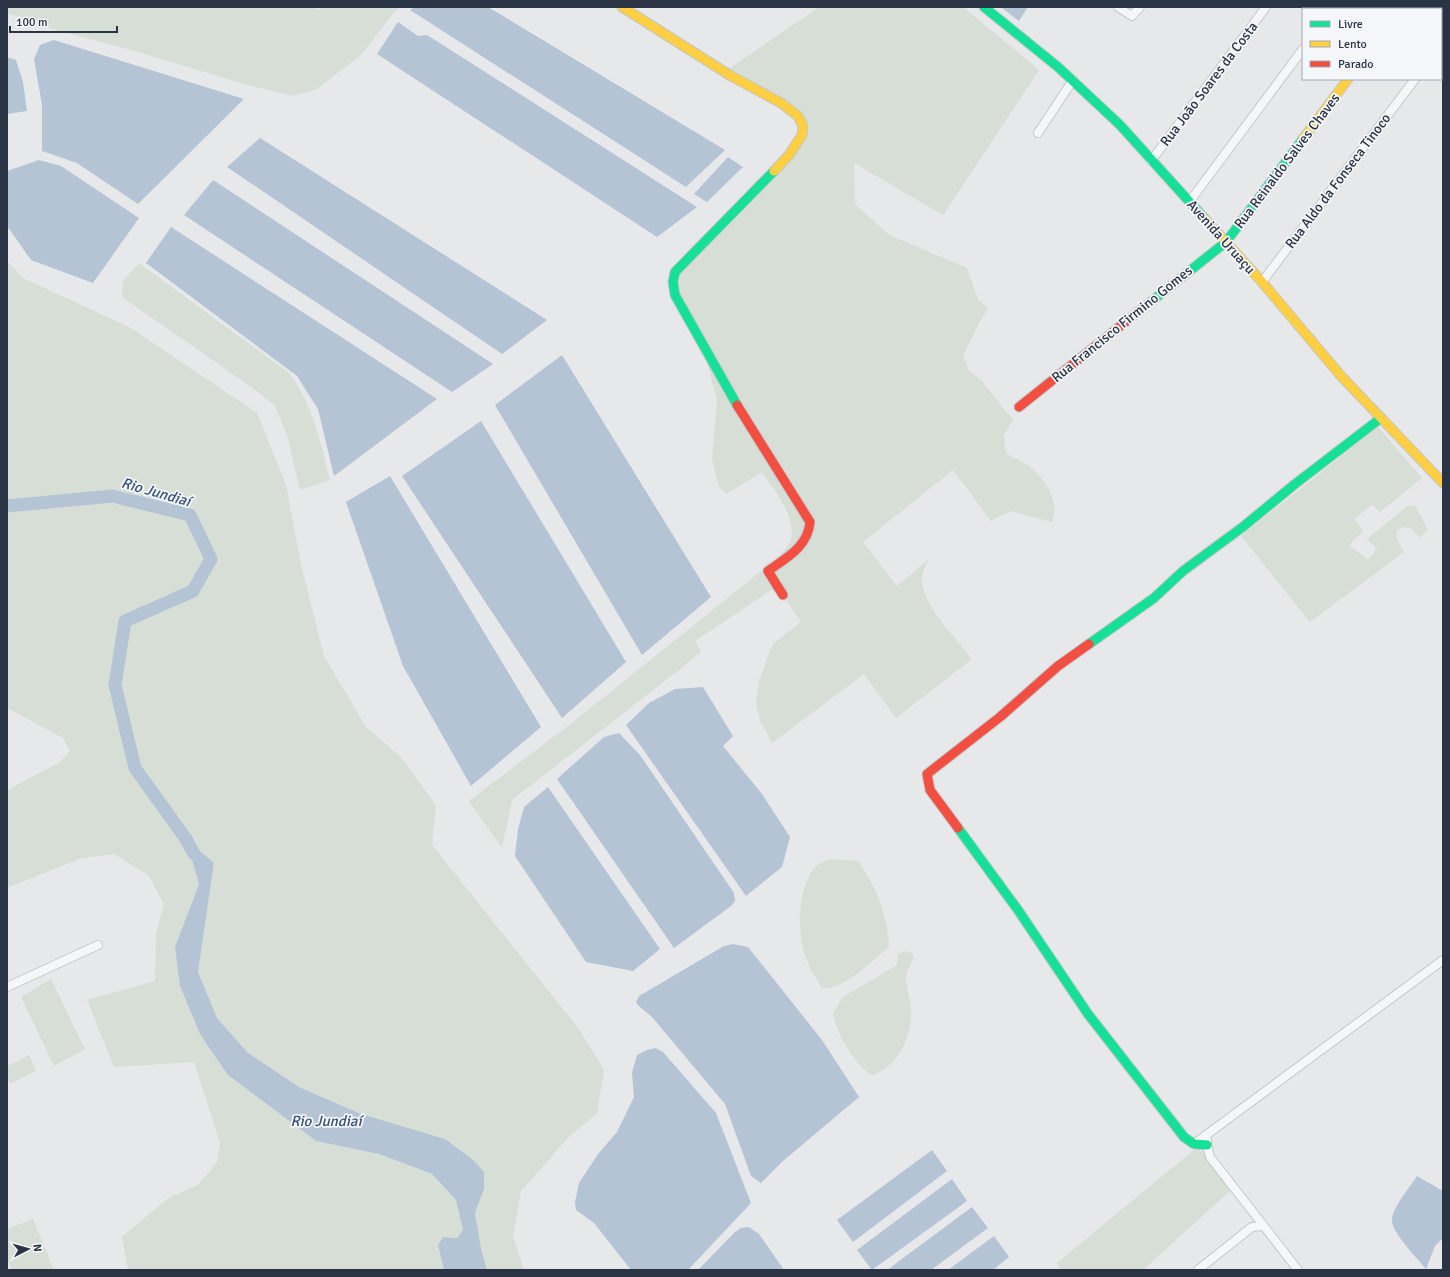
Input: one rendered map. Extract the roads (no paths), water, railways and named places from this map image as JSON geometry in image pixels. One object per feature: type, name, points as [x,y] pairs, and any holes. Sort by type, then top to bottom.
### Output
[{"type":"street","points":[[622,7],[733,77],[782,105],[798,116],[802,123],[802,134],[800,141],[793,150],[675,272],[673,282],[675,295],[694,330],[746,420],[810,522],[811,531],[801,545],[768,571],[783,595]]},
{"type":"street","name":"Avenida Uruaçu","points":[[984,7],[1073,80],[1120,125],[1262,282],[1342,376],[1443,483]]},
{"type":"street","points":[[1118,7],[1132,16],[1140,7]]},
{"type":"street","name":"Rua João Soares da Costa","points":[[1151,160],[1266,7]]},
{"type":"street","points":[[1190,201],[1302,50]]},
{"type":"street","points":[[1038,133],[1073,80]]},
{"type":"street","name":"Rua Reinaldo Salves Chaves","points":[[1226,242],[1347,80]]},
{"type":"street","name":"Rua Aldo da Fonseca Tinoco","points":[[1262,282],[1414,80]]},
{"type":"street","name":"Rua Francisco Firmino Gomes","points":[[1019,407],[1226,242]]},
{"type":"street","points":[[1207,1146],[1194,1144],[1184,1137],[1088,1014],[1018,910],[930,790],[927,778],[928,774],[1000,717],[1058,666],[1154,598],[1183,571],[1244,526],[1295,484],[1381,418]]},
{"type":"street","points":[[7,987],[98,945]]},
{"type":"street","points":[[1194,1144],[1443,960]]},
{"type":"street","points":[[1208,1135],[1207,1146],[1210,1157],[1262,1226],[1298,1270]]},
{"type":"street","points":[[1252,1227],[1253,1214]]},
{"type":"street","points":[[1200,1269],[1252,1227],[1262,1226]]},
{"type":"water","points":[[415,7],[488,7],[725,150],[686,187],[410,10]]},
{"type":"water","points":[[1001,7],[1028,7],[1019,21]]},
{"type":"water","points":[[398,22],[418,36],[427,35],[697,207],[657,237],[377,54]]},
{"type":"water","points":[[54,40],[244,99],[138,204],[77,163],[42,151],[42,105],[34,59],[40,45]]},
{"type":"water","points":[[7,57],[16,60],[23,82],[27,111],[7,114]]},
{"type":"water","points":[[260,138],[547,320],[502,354],[227,167]]},
{"type":"water","points":[[728,157],[743,167],[707,202],[694,194]]},
{"type":"water","points":[[39,160],[61,166],[139,218],[93,283],[31,260],[7,226],[7,171]]},
{"type":"water","points":[[213,180],[493,364],[452,392],[184,215]]},
{"type":"water","points":[[171,227],[437,399],[334,476],[318,409],[297,376],[146,263]]},
{"type":"water","points":[[562,355],[711,597],[642,655],[495,405]]},
{"type":"water","points":[[481,421],[626,662],[562,718],[402,476]]},
{"type":"water","points":[[390,476],[541,727],[471,786],[403,666],[346,502]]},
{"type":"water","points":[[703,687],[733,736],[723,746],[762,794],[790,837],[782,867],[746,896],[626,725],[649,703],[675,689]]},
{"type":"water","points":[[619,733],[640,755],[734,893],[735,901],[731,906],[674,948],[557,779],[604,737]]},
{"type":"water","points":[[548,787],[660,949],[633,971],[586,962],[515,856],[518,829],[524,807]]},
{"type":"water","name":"Rio Jundiaí","points":[[186,839],[214,863],[198,972],[217,1018],[247,1052],[299,1087],[361,1114],[445,1139],[473,1160],[484,1172],[484,1189],[475,1213],[481,1248],[487,1270],[444,1270],[438,1245],[443,1237],[457,1238],[463,1230],[456,1200],[432,1174],[379,1154],[316,1141],[228,1075],[201,1036],[180,986],[175,947],[199,884]]},
{"type":"water","points":[[733,944],[748,947],[822,1040],[859,1097],[783,1161],[761,1183],[751,1176],[725,1104],[652,1017],[636,1002],[639,996],[724,946]]},
{"type":"water","points":[[656,1048],[663,1052],[716,1113],[751,1203],[688,1270],[631,1270],[594,1223],[576,1210],[575,1202],[579,1183],[598,1154],[617,1132],[634,1097],[632,1073],[637,1055],[647,1050]]},
{"type":"water","points":[[932,1150],[947,1171],[853,1242],[837,1220]]},
{"type":"water","points":[[1417,1176],[1443,1191],[1443,1238],[1435,1246],[1426,1269],[1395,1230],[1392,1219],[1395,1209]]},
{"type":"water","points":[[952,1179],[967,1201],[872,1270],[857,1250]]},
{"type":"water","points":[[972,1207],[988,1228],[931,1270],[887,1270]]},
{"type":"water","points":[[749,1227],[759,1234],[784,1270],[698,1270],[735,1232],[741,1228]]},
{"type":"water","points":[[994,1236],[1009,1257],[993,1270],[948,1270]]},
{"type":"waterway","name":"Rio Jundiaí","points":[[7,506],[112,496],[190,515],[211,559],[193,591],[125,621],[115,685],[135,768],[186,839],[194,854]]}]
